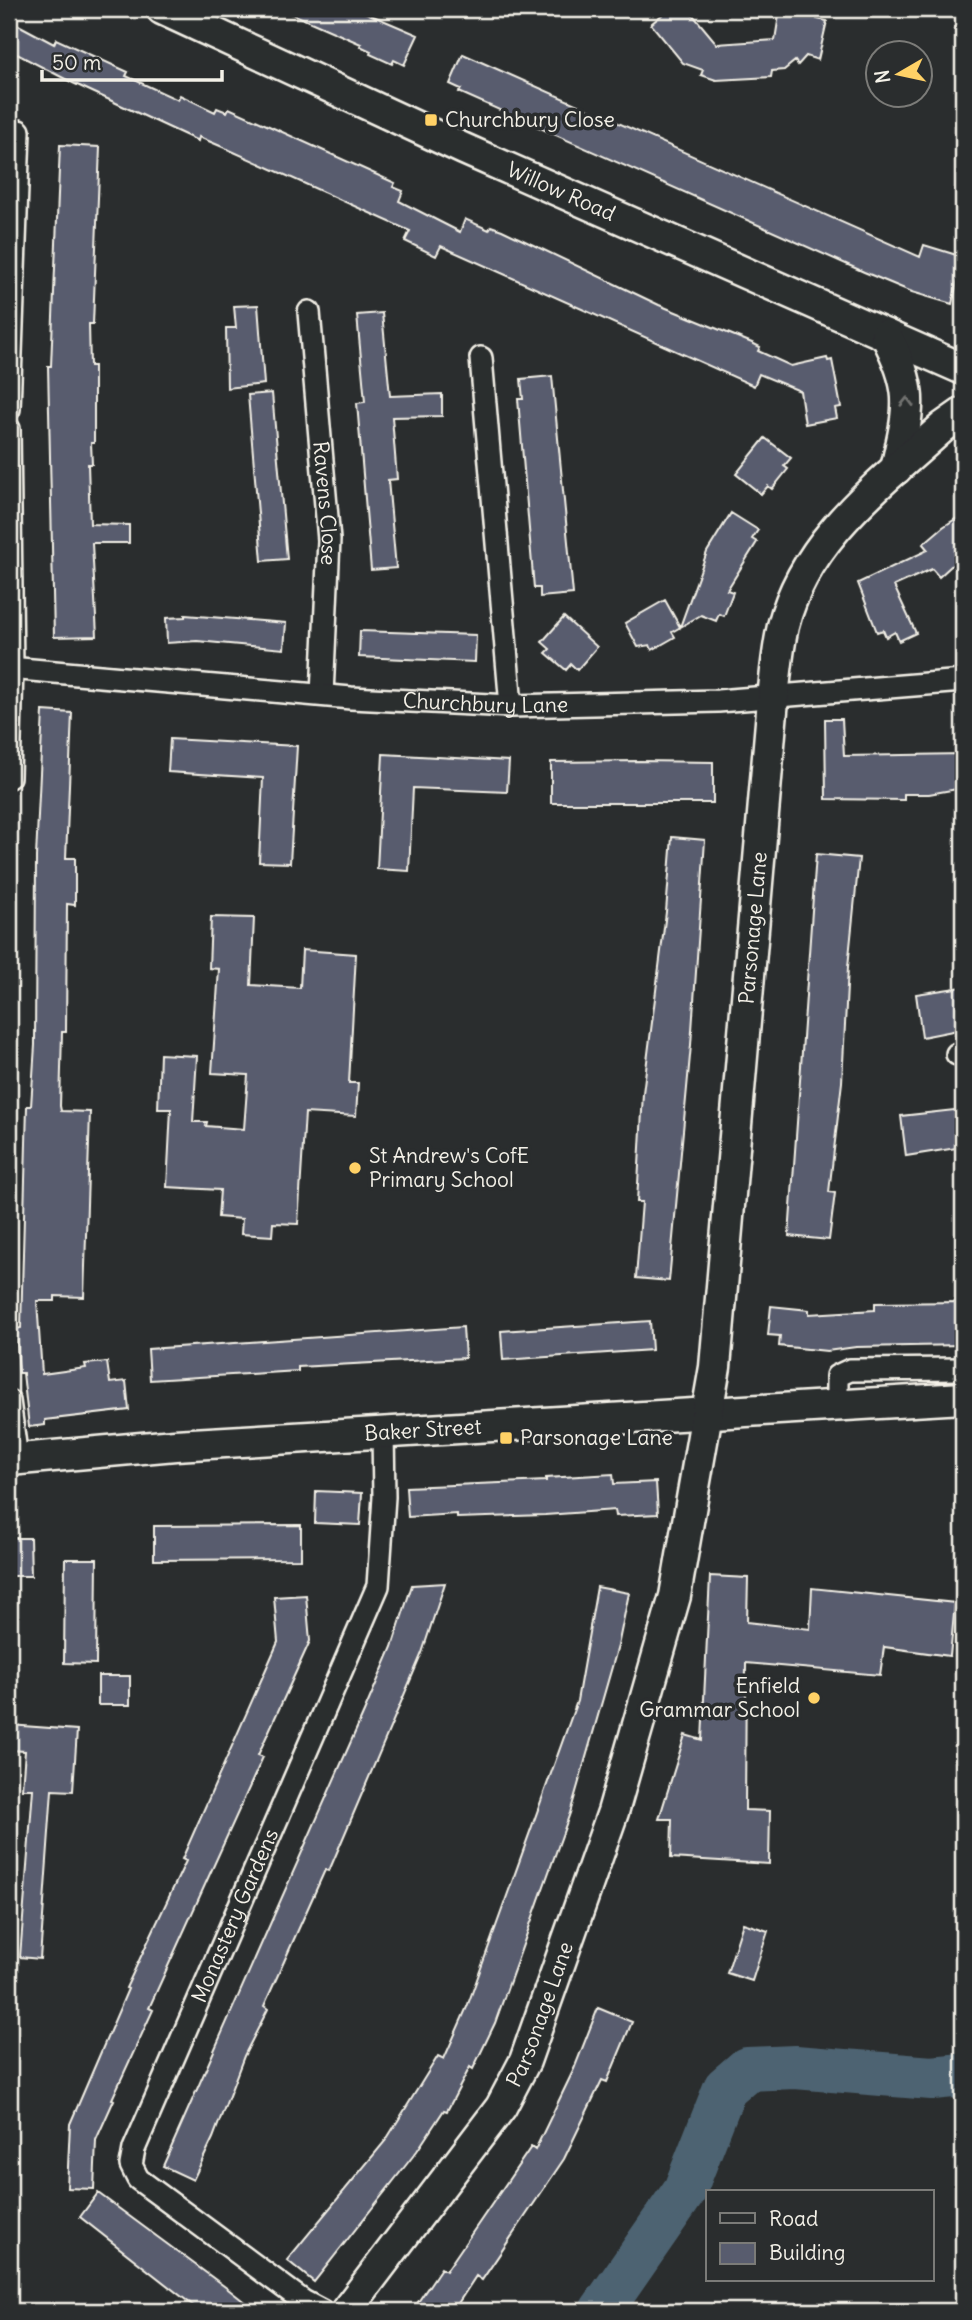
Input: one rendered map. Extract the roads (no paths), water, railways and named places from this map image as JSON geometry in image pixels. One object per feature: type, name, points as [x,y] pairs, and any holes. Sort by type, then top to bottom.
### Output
[{"type":"street","name":"Willow Road","points":[[162,9],[464,149],[963,369]]},
{"type":"street","points":[[9,409],[19,131]]},
{"type":"street","name":"Ravens Close","points":[[309,312],[329,540],[322,695]]},
{"type":"street","points":[[886,335],[907,380],[906,421],[896,469]]},
{"type":"street","points":[[481,358],[511,706]]},
{"type":"street","name":"Parsonage Lane","points":[[346,2311],[501,2107],[525,2061],[613,1812],[675,1595],[707,1414],[719,1324],[774,696],[784,624],[795,593],[833,529],[943,427],[963,413]]},
{"type":"street","points":[[9,429],[9,777]]},
{"type":"street","name":"Churchbury Lane","points":[[10,668],[322,695],[511,706],[670,703],[963,681]]},
{"type":"street","points":[[836,1406],[837,1376],[850,1370],[963,1369]]},
{"type":"street","name":"Baker Street","points":[[13,1460],[158,1446],[963,1398]]},
{"type":"street","points":[[9,1401],[13,1460]]},
{"type":"street","name":"Monastery Gardens","points":[[322,2311],[303,2301],[138,2179],[131,2165],[134,2149],[378,1586],[384,1497],[383,1432]]},
{"type":"waterway","points":[[601,2311],[685,2190],[725,2088],[747,2069],[795,2067],[932,2078],[963,2075]]},
{"type":"place","name":"Churchbury Close","points":[[431,120]]},
{"type":"place","name":"St Andrew's CofE Primary School","points":[[355,1168]]},
{"type":"place","name":"Parsonage Lane","points":[[506,1438]]},
{"type":"place","name":"Enfield Grammar School","points":[[814,1698]]}]
